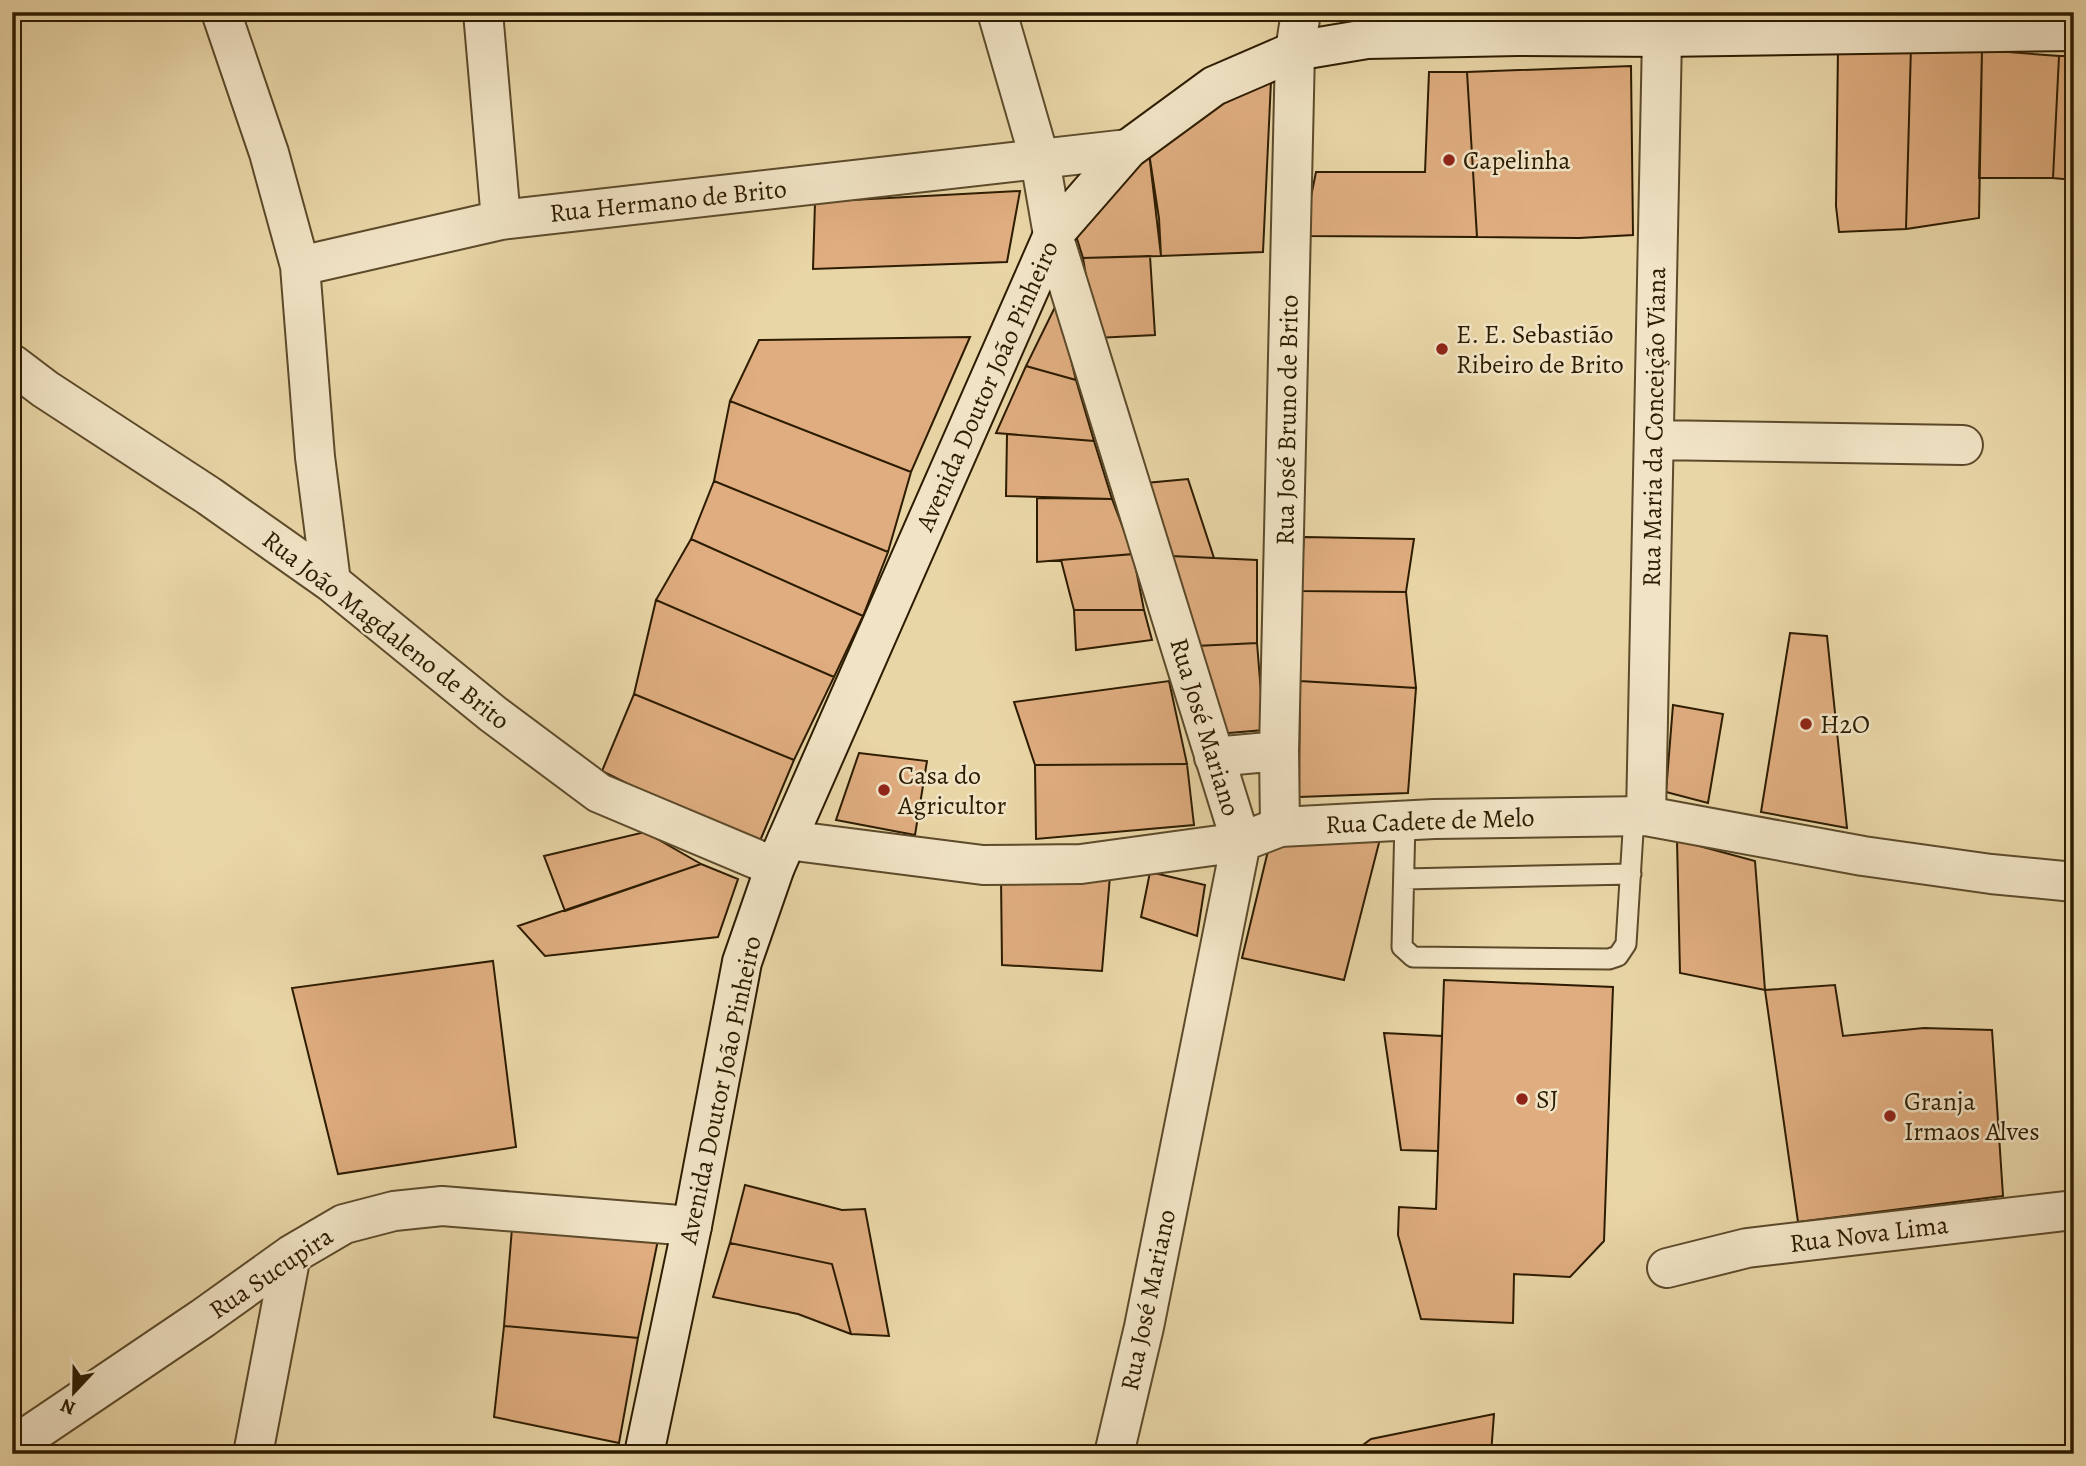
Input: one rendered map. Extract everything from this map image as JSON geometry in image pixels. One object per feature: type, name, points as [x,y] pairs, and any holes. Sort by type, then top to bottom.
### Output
[{"type":"street","points":[[221,12],[269,153],[300,266],[315,457],[331,582]]},
{"type":"street","points":[[483,12],[501,220]]},
{"type":"street","name":"Rua José Mariano","points":[[997,12],[1040,160],[1053,234],[1241,842],[1147,1313],[1114,1454]]},
{"type":"street","name":"Rua José Bruno de Brito","points":[[1280,827],[1279,751],[1295,51],[1301,12]]},
{"type":"street","name":"Avenida Doutor João Pinheiro","points":[[644,1454],[692,1226],[742,962],[781,854],[1053,234],[1128,149],[1214,86],[1295,51],[1367,39],[2074,32]]},
{"type":"street","name":"Rua Maria da Conceição Viana","points":[[1640,816],[1654,440],[1662,37]]},
{"type":"street","name":"Rua Hermano de Brito","points":[[300,266],[501,220],[1128,149]]},
{"type":"street","name":"Rua João Magdaleno de Brito","points":[[12,364],[45,389],[209,496],[331,582],[494,714],[599,793],[781,854]]},
{"type":"street","points":[[1654,440],[1963,445]]},
{"type":"street","points":[[1214,757],[1279,751]]},
{"type":"street","name":"Rua Cadete de Melo","points":[[781,854],[983,865],[1081,864],[1241,842],[1280,827],[1405,820],[1640,816],[1863,856],[1991,874],[2074,882]]},
{"type":"street","name":"Rua Sucupira","points":[[12,1447],[292,1255],[344,1224],[394,1211],[442,1206],[692,1226]]},
{"type":"street","name":"Rua Nova Lima","points":[[1667,1268],[1747,1248],[2074,1210]]},
{"type":"street","points":[[253,1454],[292,1255]]},
{"type":"lane","points":[[1405,820],[1402,947],[1413,957],[1609,959],[1618,956],[1626,944],[1631,874],[1640,816]]},
{"type":"lane","points":[[1404,879],[1631,874]]},
{"type":"building","points":[[1911,46],[1906,229],[1839,232],[1836,206],[1838,47]]},
{"type":"building","points":[[1911,46],[1982,50],[1979,218],[1906,229]]},
{"type":"building","points":[[1982,50],[2059,56],[2053,178],[1979,178]]},
{"type":"building","points":[[2059,56],[2074,56],[2074,180],[2053,178]]},
{"type":"building","points":[[1631,66],[1633,235],[1579,238],[1477,237],[1467,72]]},
{"type":"building","name":"Capelinha","points":[[1429,72],[1467,72],[1477,237],[1303,236],[1316,172],[1425,172]]},
{"type":"building","points":[[1271,81],[1263,252],[1161,256],[1159,218],[1149,153],[1188,120]]},
{"type":"building","points":[[1149,153],[1161,256],[1083,258],[1073,226]]},
{"type":"building","points":[[1020,191],[1007,262],[813,269],[815,202]]},
{"type":"building","points":[[1150,256],[1155,335],[1096,338],[1083,258]]},
{"type":"building","points":[[1057,303],[1076,380],[1026,366]]},
{"type":"building","points":[[970,337],[911,472],[730,401],[759,340]]},
{"type":"building","points":[[1026,366],[1076,380],[1094,441],[996,433]]},
{"type":"building","points":[[730,401],[911,472],[888,552],[714,481]]},
{"type":"building","points":[[1007,434],[1094,441],[1112,499],[1006,496]]},
{"type":"building","points":[[1188,479],[1214,558],[1171,556],[1146,483]]},
{"type":"building","points":[[714,481],[888,552],[863,616],[691,539]]},
{"type":"building","points":[[1037,498],[1112,499],[1133,554],[1037,562]]},
{"type":"building","points":[[1304,537],[1414,539],[1406,592],[1300,591]]},
{"type":"building","points":[[691,539],[863,616],[834,677],[656,600]]},
{"type":"building","points":[[1133,554],[1144,610],[1074,610],[1061,560]]},
{"type":"building","points":[[1171,556],[1257,560],[1257,643],[1196,646]]},
{"type":"building","points":[[1300,591],[1406,592],[1416,688],[1300,681]]},
{"type":"building","points":[[656,600],[834,677],[794,760],[634,694]]},
{"type":"building","points":[[1074,610],[1144,610],[1152,640],[1076,650]]},
{"type":"building","name":"H2O","points":[[1790,633],[1827,636],[1847,828],[1761,812]]},
{"type":"building","points":[[1257,643],[1264,730],[1217,734],[1196,646]]},
{"type":"building","points":[[1169,681],[1187,764],[1035,765],[1014,702]]},
{"type":"building","points":[[1300,681],[1416,688],[1408,793],[1299,797]]},
{"type":"building","points":[[634,694],[794,760],[757,848],[602,771]]},
{"type":"building","points":[[1673,705],[1723,714],[1708,803],[1666,792]]},
{"type":"building","name":"Casa do Agricultor","points":[[859,753],[927,761],[915,835],[836,820]]},
{"type":"building","points":[[1187,764],[1194,825],[1036,839],[1035,765]]},
{"type":"building","points":[[645,832],[701,864],[565,911],[544,856]]},
{"type":"building","points":[[1279,832],[1381,835],[1344,980],[1242,958],[1268,851]]},
{"type":"building","points":[[1677,840],[1755,861],[1765,990],[1680,973]]},
{"type":"building","points":[[701,864],[738,879],[718,937],[545,956],[518,926]]},
{"type":"building","points":[[1150,872],[1205,885],[1197,936],[1141,917]]},
{"type":"building","points":[[1110,876],[1102,971],[1002,965],[1001,877]]},
{"type":"building","points":[[493,961],[516,1147],[338,1174],[292,988]]},
{"type":"building","points":[[1444,980],[1613,987],[1604,1241],[1570,1277],[1514,1274],[1513,1323],[1421,1319],[1398,1235],[1399,1207],[1436,1209]]},
{"type":"building","name":"Granja Irmaos Alves","points":[[1835,985],[1843,1036],[1924,1028],[1992,1030],[2003,1196],[1798,1222],[1765,990]]},
{"type":"building","points":[[1384,1033],[1442,1036],[1438,1151],[1401,1150]]},
{"type":"building","points":[[745,1185],[842,1210],[865,1209],[889,1336],[851,1334],[832,1264],[730,1243]]},
{"type":"building","points":[[512,1228],[659,1235],[638,1338],[504,1326]]},
{"type":"building","points":[[730,1243],[832,1264],[851,1334],[798,1314],[713,1297]]},
{"type":"building","points":[[504,1326],[638,1338],[619,1443],[494,1417]]},
{"type":"building","points":[[1494,1414],[1491,1454],[1351,1454],[1371,1439]]},
{"type":"place","name":"Capelinha","points":[[1449,160]]},
{"type":"place","name":"E. E. Sebastião Ribeiro de Brito","points":[[1442,349]]},
{"type":"place","name":"H2O","points":[[1806,724]]},
{"type":"place","name":"Casa do Agricultor","points":[[884,790]]},
{"type":"place","name":"SJ","points":[[1522,1099]]},
{"type":"place","name":"Granja Irmaos Alves","points":[[1890,1116]]}]
